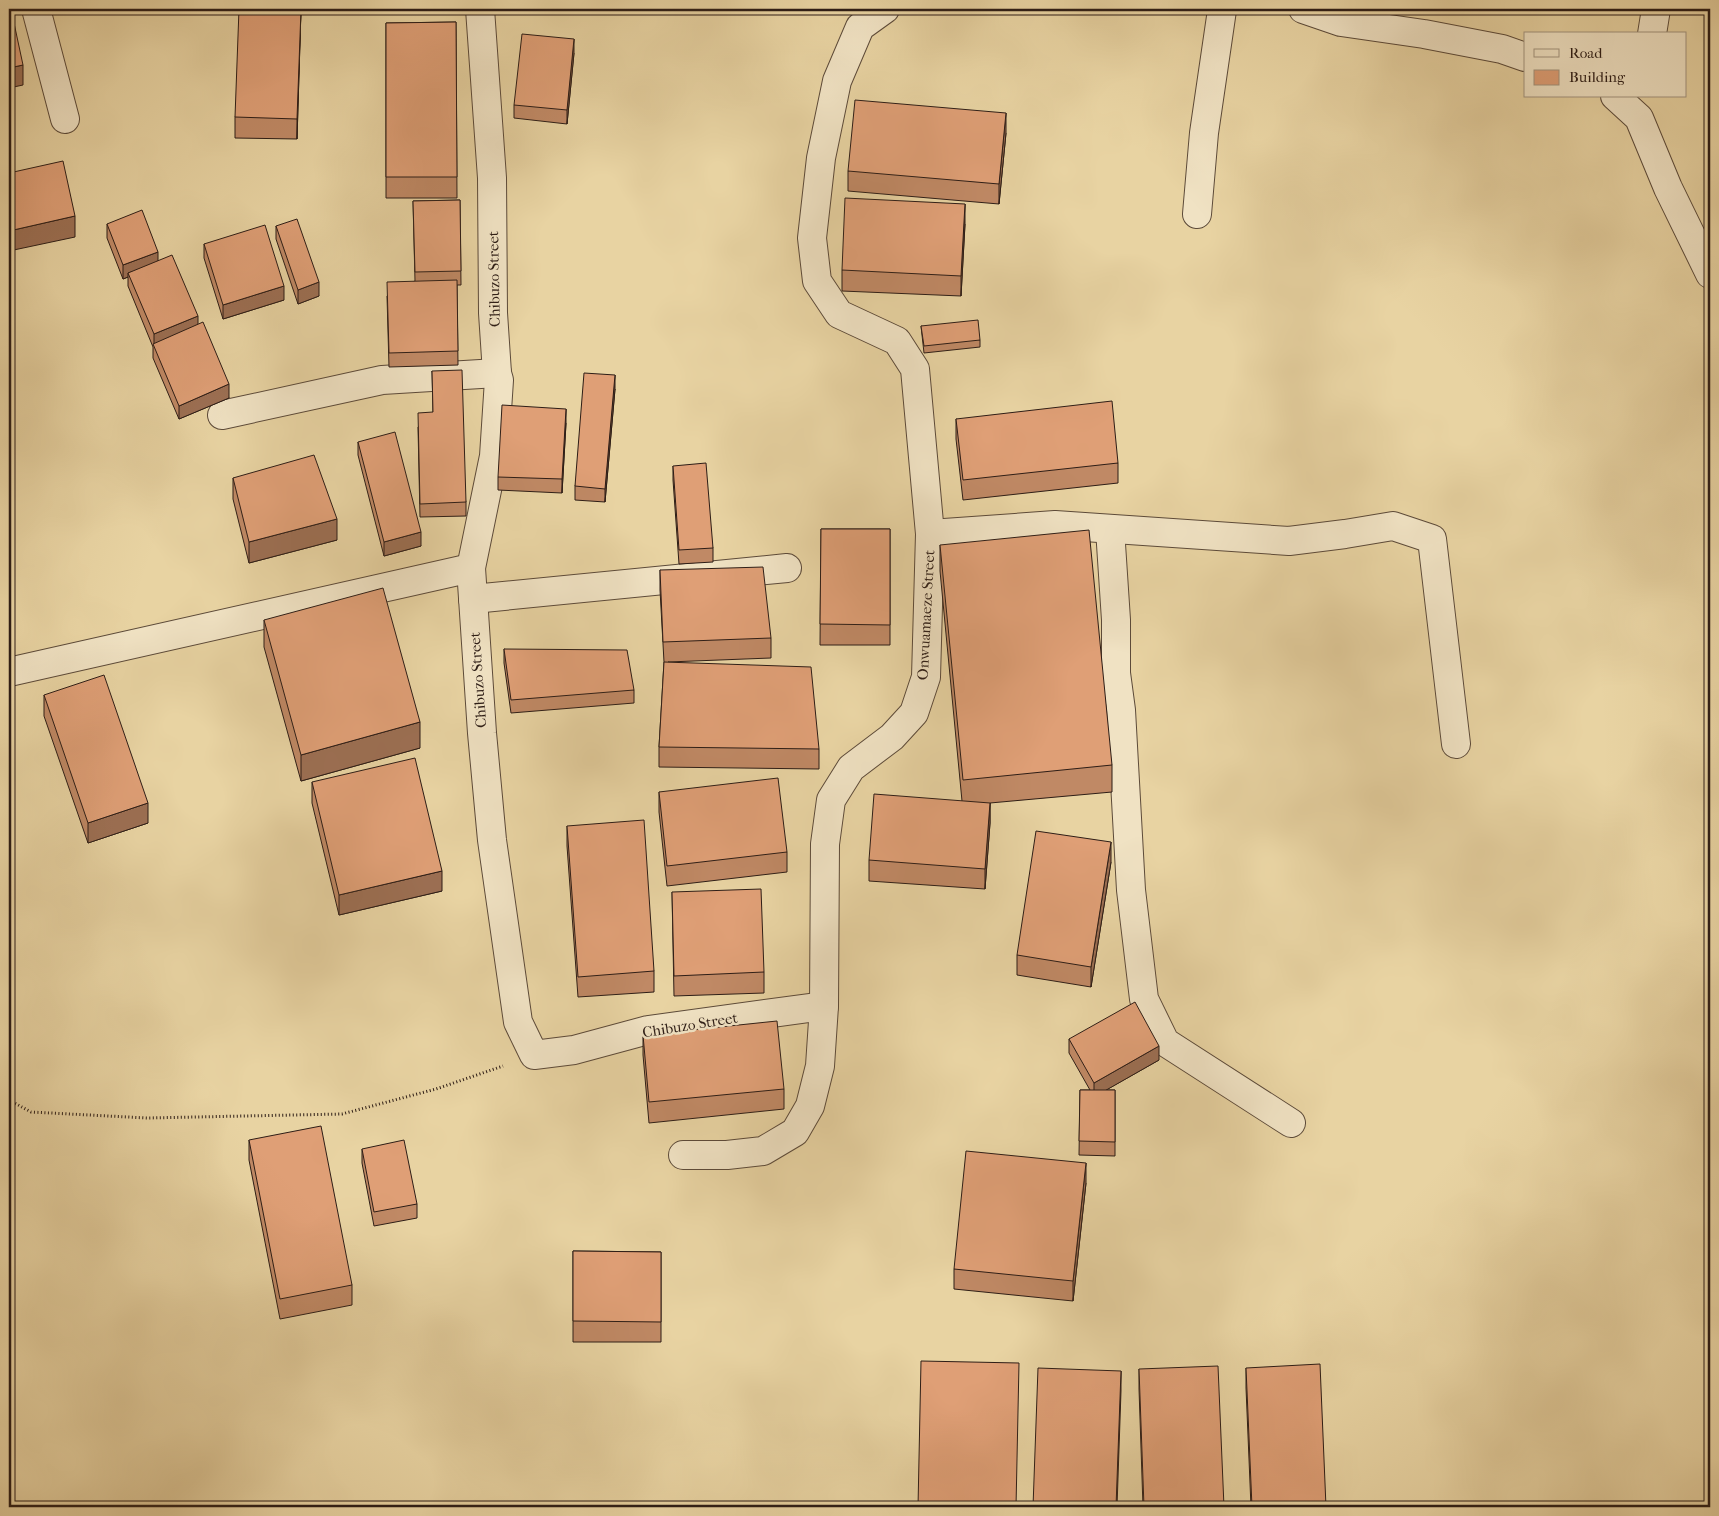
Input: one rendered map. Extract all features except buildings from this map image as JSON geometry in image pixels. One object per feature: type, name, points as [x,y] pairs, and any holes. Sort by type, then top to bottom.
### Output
[{"type":"street","points":[[36,9],[65,119]]},
{"type":"street","name":"Onwuamaeze Street","points":[[683,1155],[727,1155],[763,1151],[795,1132],[810,1106],[820,1066],[824,1006],[825,844],[831,800],[851,768],[892,737],[914,713],[926,677],[930,534],[915,370],[897,341],[839,314],[817,281],[812,238],[821,158],[837,81],[860,27],[884,9]]},
{"type":"street","points":[[1197,214],[1205,125],[1219,9]]},
{"type":"street","points":[[1303,9],[1341,22],[1424,34],[1502,49],[1524,57]]},
{"type":"street","points":[[1652,32],[1656,9]]},
{"type":"street","name":"Chibuzo Street","points":[[473,10],[492,178],[493,313],[499,380],[494,456],[471,568],[482,733],[492,840],[518,1022],[534,1055],[574,1050],[648,1030],[824,1006]]},
{"type":"street","points":[[1620,98],[1641,107],[1668,188],[1710,274]]},
{"type":"street","points":[[222,415],[382,380],[497,373]]},
{"type":"street","points":[[930,534],[1055,525],[1289,541],[1392,526],[1432,539],[1456,744]]},
{"type":"street","points":[[1110,529],[1116,620],[1116,673],[1121,710],[1131,890],[1144,998],[1165,1042],[1291,1124]]},
{"type":"street","points":[[9,672],[471,568]]},
{"type":"street","points":[[473,599],[787,568]]},
{"type":"path","points":[[9,1100],[31,1112],[138,1117],[342,1114],[436,1089],[534,1055]]}]
